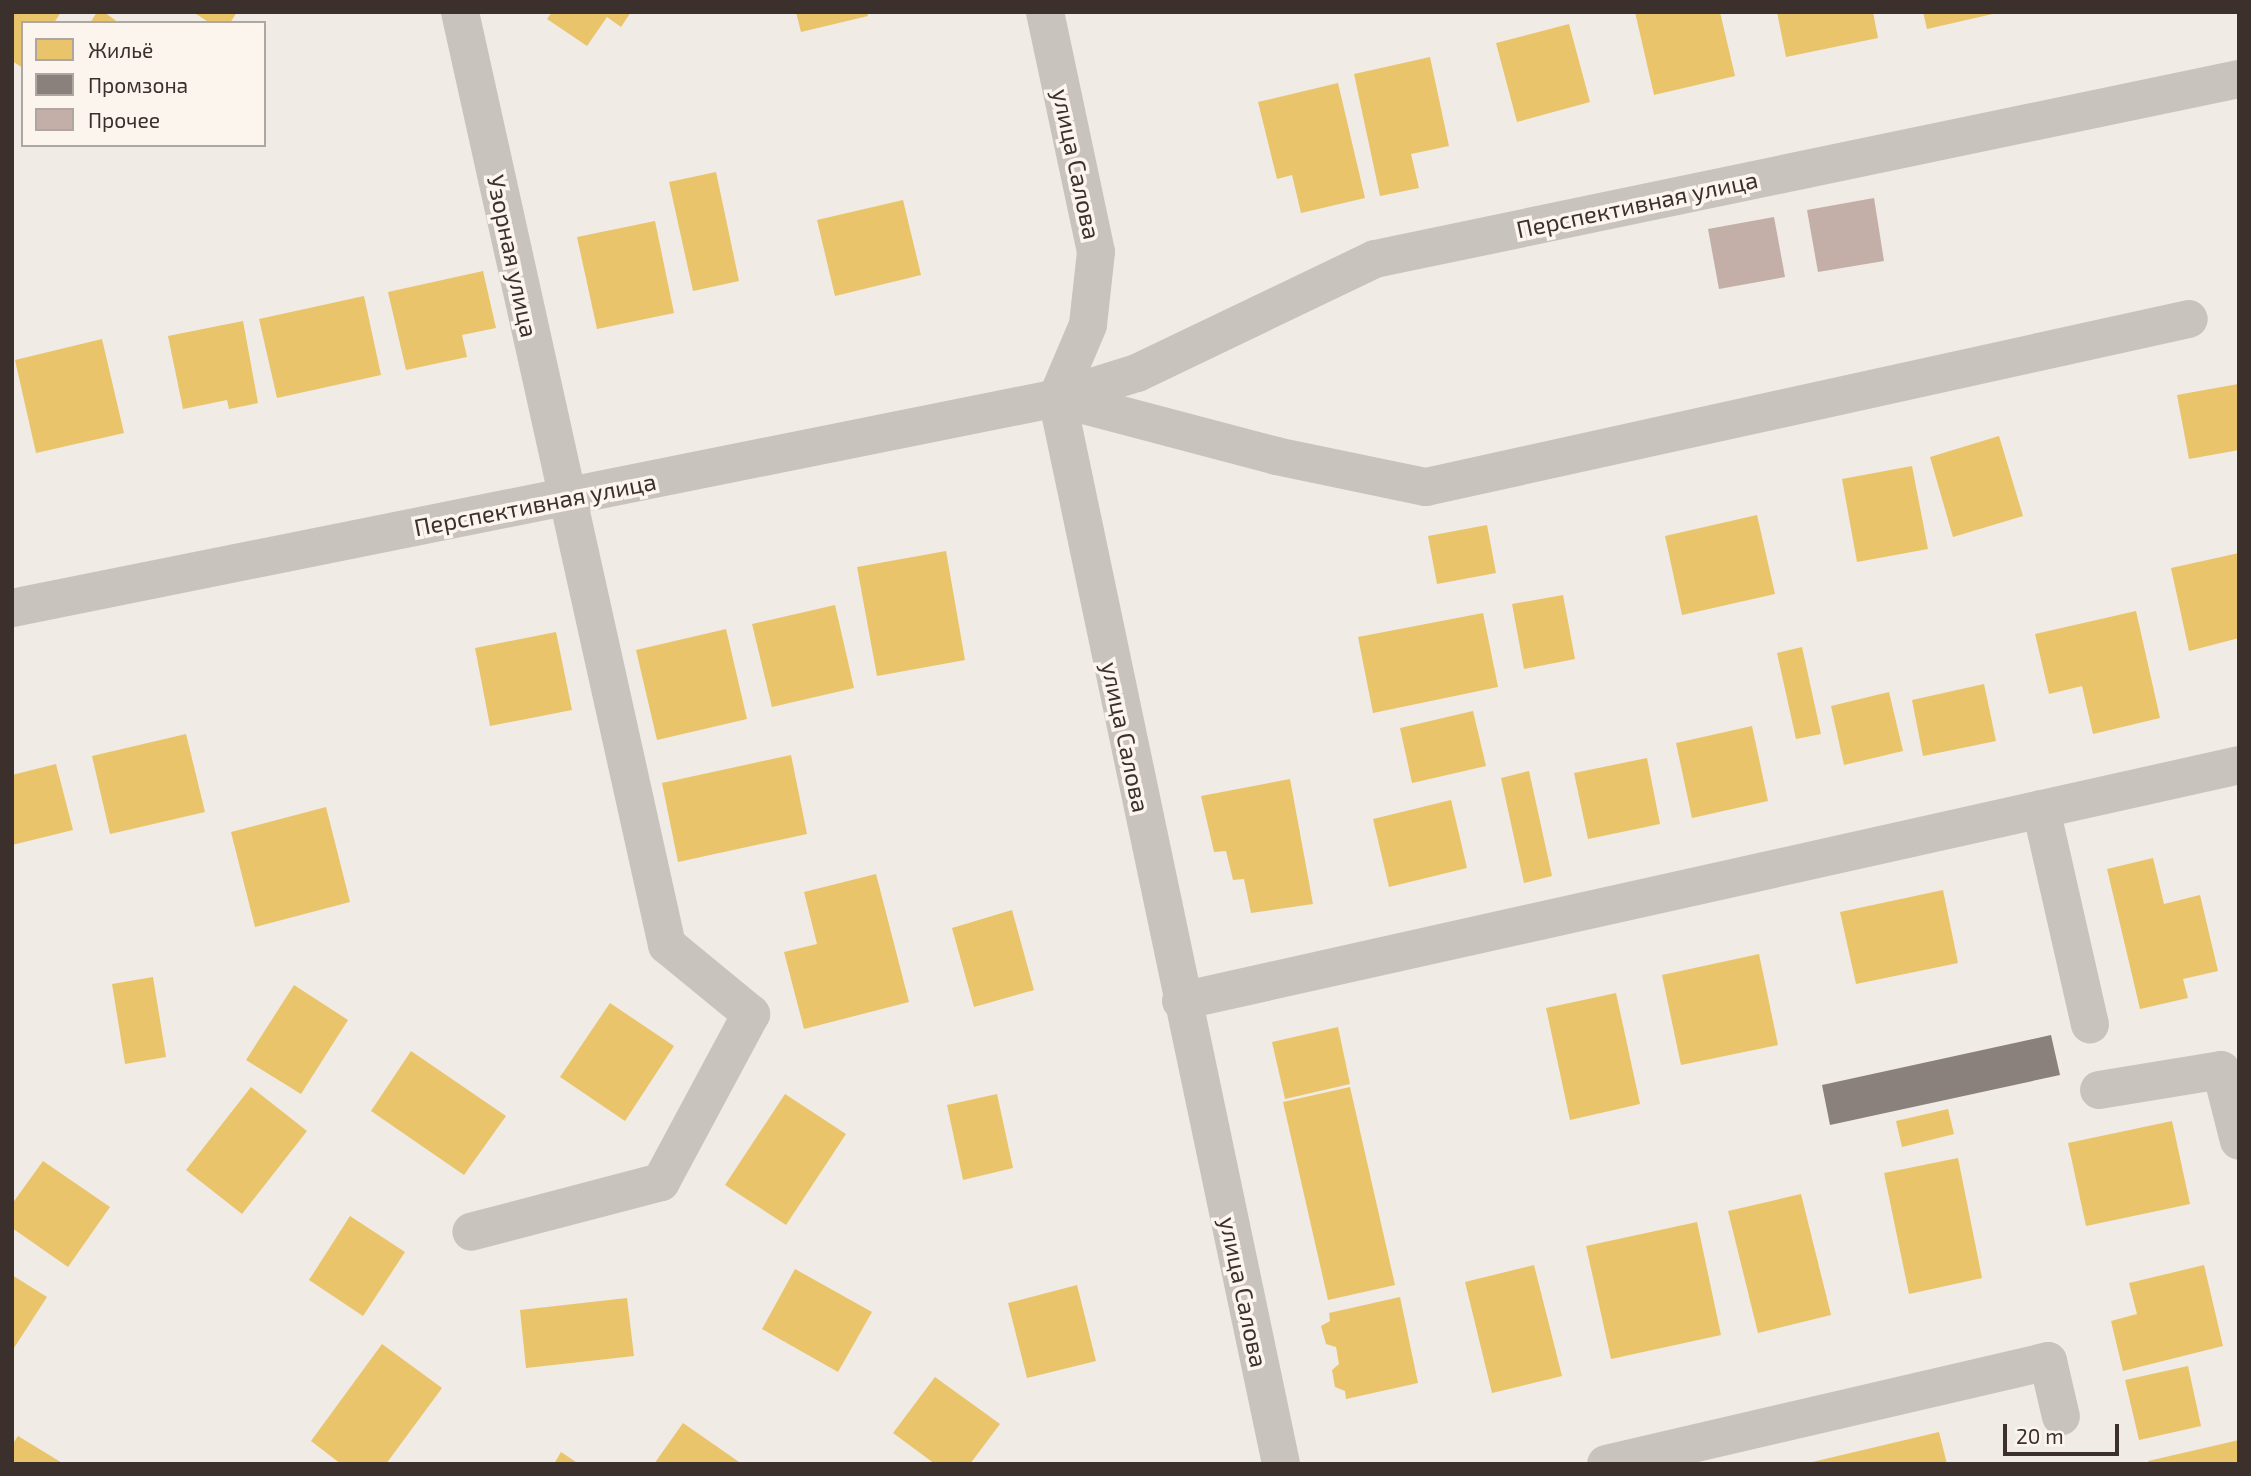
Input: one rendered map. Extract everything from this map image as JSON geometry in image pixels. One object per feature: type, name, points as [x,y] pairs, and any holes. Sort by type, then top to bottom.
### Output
[{"type":"street","name":"Узорная улица","points":[[460,12],[667,945],[751,1014],[661,1182],[471,1232]]},
{"type":"street","name":"улица Салова","points":[[1045,12],[1096,252],[1087,325],[1057,398],[1181,1002],[1281,1464]]},
{"type":"street","name":"Перспективная улица","points":[[12,608],[566,499],[1057,398],[1137,373],[1375,259],[2239,79]]},
{"type":"street","name":"Перспективная улица","points":[[1057,398],[1276,456],[1426,487],[2189,319]]},
{"type":"street","points":[[1181,1002],[2239,765]]},
{"type":"street","points":[[2041,809],[2090,1024]]},
{"type":"street","points":[[2099,1090],[2221,1070],[2239,1141]]},
{"type":"street","points":[[1606,1464],[2048,1361],[2061,1417]]},
{"type":"building: Жильё","points":[[12,12],[61,12],[55,21],[21,21],[21,67],[12,61]]},
{"type":"building: Жильё","points":[[97,12],[104,12],[116,21],[91,21]]},
{"type":"building: Жильё","points":[[193,12],[237,12],[231,21],[207,21]]},
{"type":"building: Жильё","points":[[552,12],[631,12],[621,27],[607,17],[587,46],[547,19]]},
{"type":"building: Жильё","points":[[796,12],[867,12],[868,16],[801,32]]},
{"type":"building: Жильё","points":[[1635,12],[1720,12],[1735,76],[1654,95]]},
{"type":"building: Жильё","points":[[1777,12],[1873,12],[1878,38],[1786,57]]},
{"type":"building: Жильё","points":[[1923,12],[1996,12],[1997,13],[1927,29]]},
{"type":"building: Жильё","points":[[1569,24],[1590,102],[1517,122],[1496,43]]},
{"type":"building: Жильё","points":[[1430,57],[1449,146],[1411,154],[1419,188],[1380,196],[1354,74]]},
{"type":"building: Жильё","points":[[1338,83],[1365,198],[1301,213],[1292,175],[1277,179],[1258,102]]},
{"type":"building: Жильё","points":[[716,172],[739,281],[693,291],[669,182]]},
{"type":"building: Жильё","points":[[903,200],[921,275],[835,296],[817,220]]},
{"type":"building: Жильё","points":[[655,221],[674,313],[597,329],[577,237]]},
{"type":"building: Жильё","points":[[483,271],[496,328],[462,335],[467,357],[406,370],[388,292]]},
{"type":"building: Жильё","points":[[364,296],[381,375],[277,398],[259,319]]},
{"type":"building: Жильё","points":[[243,321],[258,403],[229,409],[227,400],[183,409],[168,336]]},
{"type":"building: Жильё","points":[[102,339],[124,433],[36,453],[15,360]]},
{"type":"building: Жильё","points":[[2238,384],[2239,450],[2189,459],[2177,395]]},
{"type":"building: Жильё","points":[[1999,436],[2023,516],[1953,537],[1930,457]]},
{"type":"building: Жильё","points":[[1912,466],[1928,549],[1857,562],[1842,479]]},
{"type":"building: Жильё","points":[[1757,515],[1775,594],[1682,615],[1665,536]]},
{"type":"building: Жильё","points":[[1487,525],[1496,573],[1437,584],[1428,536]]},
{"type":"building: Жильё","points":[[946,551],[965,660],[877,676],[857,567]]},
{"type":"building: Жильё","points":[[2239,553],[2239,638],[2189,651],[2171,568]]},
{"type":"building: Жильё","points":[[1563,595],[1575,659],[1524,669],[1512,604]]},
{"type":"building: Жильё","points":[[835,605],[854,688],[772,707],[752,624]]},
{"type":"building: Жильё","points":[[2136,611],[2160,718],[2093,734],[2082,686],[2049,694],[2035,634]]},
{"type":"building: Жильё","points":[[1483,613],[1498,687],[1373,713],[1358,637]]},
{"type":"building: Жильё","points":[[726,629],[747,719],[657,740],[636,650]]},
{"type":"building: Жильё","points":[[556,632],[572,710],[490,726],[475,648]]},
{"type":"building: Жильё","points":[[1802,647],[1821,734],[1796,739],[1777,653]]},
{"type":"building: Жильё","points":[[1984,684],[1996,741],[1923,756],[1912,700]]},
{"type":"building: Жильё","points":[[1889,692],[1903,751],[1844,765],[1831,706]]},
{"type":"building: Жильё","points":[[1473,711],[1486,766],[1412,783],[1400,728]]},
{"type":"building: Жильё","points":[[1752,726],[1768,801],[1692,818],[1676,743]]},
{"type":"building: Жильё","points":[[186,734],[205,812],[110,834],[92,756]]},
{"type":"building: Жильё","points":[[791,755],[807,834],[678,862],[662,783]]},
{"type":"building: Жильё","points":[[1647,758],[1660,824],[1588,839],[1574,773]]},
{"type":"building: Жильё","points":[[56,764],[73,830],[12,845],[12,775]]},
{"type":"building: Жильё","points":[[1529,771],[1552,876],[1524,883],[1501,778]]},
{"type":"building: Жильё","points":[[1290,779],[1313,904],[1251,913],[1244,879],[1233,880],[1226,851],[1214,852],[1201,796]]},
{"type":"building: Жильё","points":[[1451,800],[1467,868],[1389,887],[1373,819]]},
{"type":"building: Жильё","points":[[326,807],[350,902],[255,927],[231,832]]},
{"type":"building: Жильё","points":[[2153,858],[2164,904],[2200,895],[2218,971],[2183,979],[2188,998],[2140,1009],[2107,869]]},
{"type":"building: Жильё","points":[[876,874],[909,1002],[804,1029],[784,952],[817,944],[804,892]]},
{"type":"building: Жильё","points":[[1943,890],[1958,963],[1856,984],[1840,912]]},
{"type":"building: Жильё","points":[[1012,910],[1034,990],[974,1007],[952,928]]},
{"type":"building: Жильё","points":[[1759,954],[1778,1045],[1681,1065],[1662,975]]},
{"type":"building: Жильё","points":[[153,977],[166,1057],[125,1064],[112,984]]},
{"type":"building: Жильё","points":[[294,985],[348,1020],[301,1094],[246,1060]]},
{"type":"building: Жильё","points":[[1616,993],[1640,1104],[1570,1120],[1546,1008]]},
{"type":"building: Жильё","points":[[610,1003],[674,1046],[625,1121],[560,1077]]},
{"type":"building: Жильё","points":[[1338,1027],[1350,1084],[1285,1099],[1272,1042]]},
{"type":"building: Жильё","points":[[411,1051],[506,1116],[464,1175],[371,1111]]},
{"type":"building: Жильё","points":[[251,1087],[307,1131],[242,1214],[186,1170]]},
{"type":"building: Жильё","points":[[1350,1087],[1395,1285],[1328,1300],[1283,1102]]},
{"type":"building: Жильё","points":[[785,1094],[846,1134],[786,1225],[725,1185]]},
{"type":"building: Жильё","points":[[997,1094],[1013,1168],[963,1180],[947,1105]]},
{"type":"building: Жильё","points":[[1948,1109],[1954,1134],[1902,1147],[1896,1121]]},
{"type":"building: Жильё","points":[[2172,1121],[2190,1204],[2086,1226],[2068,1143]]},
{"type":"building: Жильё","points":[[1958,1158],[1982,1278],[1909,1294],[1884,1173]]},
{"type":"building: Жильё","points":[[43,1161],[110,1207],[68,1267],[12,1228],[12,1204]]},
{"type":"building: Жильё","points":[[1801,1194],[1831,1315],[1758,1333],[1728,1211]]},
{"type":"building: Жильё","points":[[350,1216],[405,1252],[363,1316],[309,1280]]},
{"type":"building: Жильё","points":[[1697,1222],[1721,1335],[1611,1359],[1586,1246]]},
{"type":"building: Жильё","points":[[1534,1265],[1562,1376],[1492,1393],[1465,1282]]},
{"type":"building: Жильё","points":[[2204,1265],[2223,1346],[2123,1371],[2111,1321],[2137,1314],[2129,1283]]},
{"type":"building: Жильё","points":[[795,1269],[872,1312],[838,1372],[762,1329]]},
{"type":"building: Жильё","points":[[12,1275],[47,1297],[12,1351]]},
{"type":"building: Жильё","points":[[1077,1285],[1096,1361],[1027,1378],[1008,1303]]},
{"type":"building: Жильё","points":[[1400,1297],[1418,1383],[1346,1399],[1345,1391],[1335,1387],[1332,1370],[1339,1364],[1336,1347],[1326,1344],[1321,1326],[1330,1321],[1329,1313]]},
{"type":"building: Жильё","points":[[627,1298],[634,1356],[526,1368],[520,1310]]},
{"type":"building: Жильё","points":[[382,1344],[442,1388],[386,1464],[341,1464],[311,1441]]},
{"type":"building: Жильё","points":[[2188,1366],[2201,1426],[2139,1440],[2125,1380]]},
{"type":"building: Жильё","points":[[935,1377],[1000,1424],[970,1464],[935,1464],[893,1433]]},
{"type":"building: Жильё","points":[[683,1423],[742,1464],[654,1464]]},
{"type":"building: Жильё","points":[[1939,1432],[1947,1464],[1808,1464],[1808,1463]]},
{"type":"building: Жильё","points":[[18,1436],[64,1464],[12,1464],[12,1445]]},
{"type":"building: Жильё","points":[[2239,1440],[2239,1464],[2149,1464],[2148,1461]]},
{"type":"building: Жильё","points":[[561,1452],[579,1464],[554,1464]]},
{"type":"building: Промзона","points":[[2051,1035],[2060,1075],[1830,1125],[1822,1085]]},
{"type":"building: Прочее","points":[[1874,198],[1884,261],[1818,272],[1807,210]]},
{"type":"building: Прочее","points":[[1774,217],[1785,277],[1719,289],[1708,229]]}]
